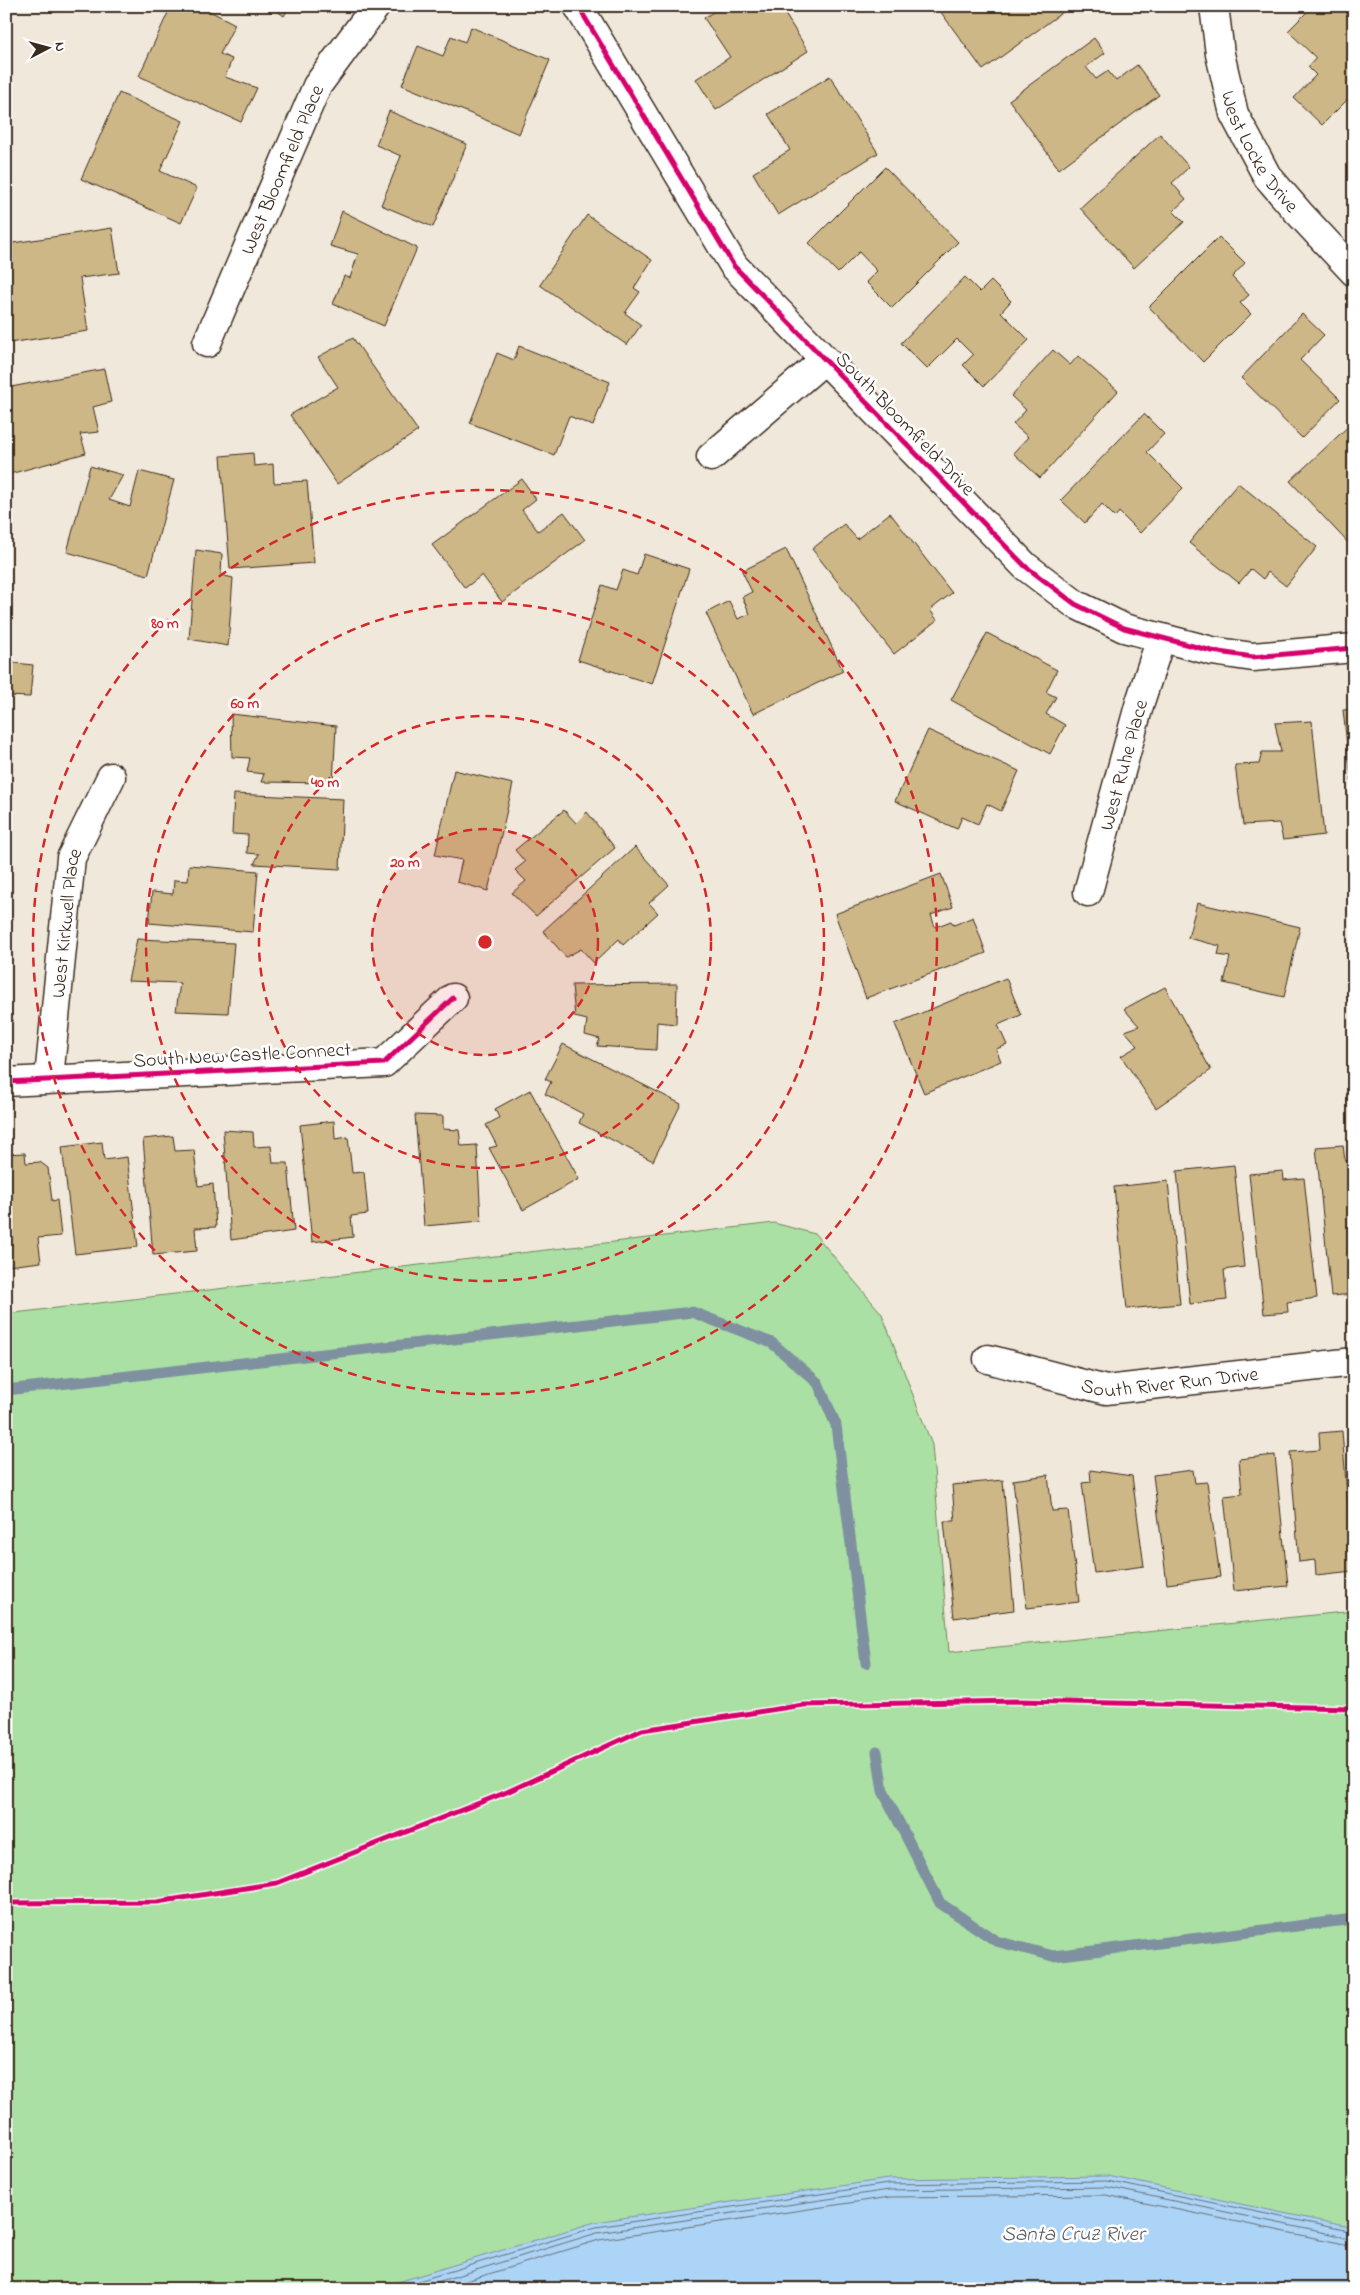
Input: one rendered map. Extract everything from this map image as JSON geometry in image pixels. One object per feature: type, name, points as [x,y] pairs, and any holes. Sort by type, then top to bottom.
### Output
[{"type":"street","name":"West Bloomfield Place","points":[[206,343],[317,86],[376,6]]},
{"type":"street","name":"South Bloomfield Drive","points":[[578,6],[734,266],[1025,566],[1075,604],[1124,628],[1212,651],[1253,657],[1354,648]]},
{"type":"street","name":"West Locke Drive","points":[[1214,6],[1220,54],[1234,114],[1267,176],[1354,272]]},
{"type":"street","name":"South Bloomfield Drive","points":[[711,457],[824,360]]},
{"type":"street","name":"West Ruhe Place","points":[[1088,892],[1140,702],[1161,638]]},
{"type":"street","name":"West Kirkwell Place","points":[[49,1078],[70,858],[111,777]]},
{"type":"street","name":"South New Castle Connect","points":[[6,1082],[49,1078],[384,1063],[454,998]]},
{"type":"street","name":"South River Run Drive","points":[[988,1359],[1106,1390],[1354,1362]]},
{"type":"green space","points":[[774,1223],[815,1234],[882,1314],[932,1445],[949,1652],[1354,1611],[1354,2289],[6,2289],[6,1314]]},
{"type":"water","name":"Santa Cruz River","points":[[1108,2176],[1354,2228],[1354,2289],[375,2289],[595,2222],[888,2179]]},
{"type":"building","points":[[171,6],[200,6],[235,24],[220,54],[232,59],[225,77],[257,88],[241,122],[139,76]]},
{"type":"building","points":[[270,6],[290,6],[284,16]]},
{"type":"building","points":[[722,6],[780,6],[808,51],[716,110],[696,79],[730,57],[704,18]]},
{"type":"building","points":[[946,6],[1071,6],[983,70],[940,11]]},
{"type":"building","points":[[1313,6],[1354,6],[1354,93],[1322,125],[1294,98],[1316,75],[1308,67],[1316,58],[1288,31]]},
{"type":"building","points":[[471,27],[550,60],[519,134],[402,85],[418,46],[443,56],[451,36],[465,42]]},
{"type":"building","points":[[1094,38],[1105,53],[1086,67],[1096,79],[1108,71],[1116,81],[1137,65],[1159,95],[1059,169],[1009,100]]},
{"type":"building","points":[[830,76],[878,153],[778,215],[753,173],[790,150],[768,114]]},
{"type":"building","points":[[119,93],[183,121],[160,171],[197,188],[181,223],[81,179]]},
{"type":"building","points":[[389,111],[467,144],[433,227],[381,205],[401,156],[376,145]]},
{"type":"building","points":[[1160,134],[1189,167],[1172,183],[1186,199],[1173,211],[1184,222],[1134,268],[1080,208]]},
{"type":"building","points":[[885,167],[958,242],[892,308],[866,282],[877,271],[859,252],[838,273],[809,243]]},
{"type":"building","points":[[342,211],[417,248],[384,326],[333,304],[344,276],[350,278],[358,254],[330,246]]},
{"type":"building","points":[[587,215],[652,260],[634,288],[640,292],[625,313],[641,325],[627,345],[540,285]]},
{"type":"building","points":[[112,228],[119,273],[80,278],[88,331],[9,343],[6,325],[6,244]]},
{"type":"building","points":[[1219,237],[1245,263],[1232,277],[1249,295],[1240,303],[1251,314],[1203,362],[1149,307]]},
{"type":"building","points":[[965,277],[980,292],[991,281],[1011,301],[1001,312],[1029,340],[984,386],[963,365],[973,355],[957,339],[927,369],[901,343]]},
{"type":"building","points":[[1302,314],[1324,335],[1300,360],[1340,399],[1302,438],[1241,378]]},
{"type":"building","points":[[353,338],[418,431],[337,484],[290,415],[338,387],[318,357]]},
{"type":"building","points":[[519,346],[610,382],[593,426],[569,416],[554,455],[470,423],[497,353],[514,360]]},
{"type":"building","points":[[1053,350],[1070,365],[1078,356],[1118,391],[1040,478],[1013,453],[1028,437],[1013,424],[1026,410],[1011,396]]},
{"type":"building","points":[[104,369],[111,402],[93,407],[99,432],[80,434],[86,453],[6,475],[6,388]]},
{"type":"building","points":[[1144,414],[1164,434],[1147,452],[1183,488],[1140,533],[1119,512],[1115,517],[1102,504],[1085,523],[1061,500]]},
{"type":"building","points":[[1354,421],[1354,546],[1352,547],[1290,481]]},
{"type":"building","points":[[253,453],[254,466],[273,464],[274,483],[307,481],[314,563],[230,569],[221,456]]},
{"type":"building","points":[[90,466],[123,475],[109,500],[130,507],[139,471],[174,480],[148,575],[67,552]]},
{"type":"building","points":[[522,479],[536,499],[522,510],[538,531],[564,512],[585,540],[502,602],[482,575],[465,588],[432,545]]},
{"type":"building","points":[[1238,483],[1317,547],[1286,586],[1268,572],[1263,579],[1251,569],[1239,583],[1189,543]]},
{"type":"building","points":[[890,513],[952,593],[930,610],[937,620],[894,654],[812,549],[844,524],[857,539]]},
{"type":"building","points":[[786,549],[843,671],[753,714],[706,613],[729,601],[738,619],[750,614],[742,597],[752,592],[742,571]]},
{"type":"building","points":[[196,550],[222,554],[221,575],[233,578],[228,646],[189,639]]},
{"type":"building","points":[[644,554],[689,569],[652,684],[578,660],[602,585],[616,590],[623,570],[637,575]]},
{"type":"building","points":[[987,633],[1057,670],[1046,692],[1056,697],[1046,714],[1065,725],[1050,754],[951,700]]},
{"type":"building","points":[[6,662],[33,665],[30,697],[6,696]]},
{"type":"building","points":[[1354,709],[1354,805],[1343,710]]},
{"type":"building","points":[[231,714],[336,726],[333,783],[261,782],[264,774],[247,772],[250,758],[232,757]]},
{"type":"building","points":[[1312,721],[1324,835],[1283,840],[1279,823],[1243,825],[1235,765],[1259,764],[1262,752],[1281,752],[1275,723]]},
{"type":"building","points":[[928,730],[1019,771],[1001,811],[987,804],[978,824],[962,817],[957,829],[895,801]]},
{"type":"building","points":[[454,770],[513,784],[488,891],[457,882],[462,860],[435,855]]},
{"type":"building","points":[[234,794],[343,799],[340,869],[254,864],[259,854],[247,853],[248,835],[232,834]]},
{"type":"building","points":[[564,810],[576,823],[587,812],[615,848],[536,916],[512,893],[526,881],[515,870],[525,862],[515,850]]},
{"type":"building","points":[[635,847],[669,885],[649,903],[658,913],[623,945],[619,939],[594,963],[581,949],[566,957],[543,931]]},
{"type":"building","points":[[189,865],[258,871],[253,932],[149,923],[152,892],[173,894],[174,880],[188,881]]},
{"type":"building","points":[[941,874],[953,907],[931,915],[935,927],[951,921],[954,925],[973,917],[986,953],[866,998],[835,914]]},
{"type":"building","points":[[1197,903],[1300,927],[1284,997],[1224,983],[1230,957],[1218,955],[1220,946],[1188,938]]},
{"type":"building","points":[[137,939],[234,943],[228,1013],[176,1011],[180,983],[128,981]]},
{"type":"building","points":[[1006,978],[1021,1015],[998,1025],[1007,1045],[996,1049],[1001,1061],[924,1093],[895,1024]]},
{"type":"building","points":[[677,984],[676,1024],[657,1022],[656,1050],[597,1046],[600,1039],[585,1035],[587,1020],[575,1017],[572,985]]},
{"type":"building","points":[[1165,987],[1211,1070],[1156,1108],[1121,1056],[1138,1046],[1125,1031],[1139,1026],[1124,1009]]},
{"type":"building","points":[[563,1044],[681,1104],[653,1161],[579,1123],[583,1114],[545,1094],[551,1082],[545,1079]]},
{"type":"building","points":[[530,1090],[579,1179],[523,1210],[489,1148],[497,1146],[486,1125],[499,1118],[495,1109]]},
{"type":"building","points":[[415,1115],[443,1116],[443,1129],[459,1130],[461,1146],[477,1145],[481,1221],[424,1226]]},
{"type":"building","points":[[334,1121],[335,1139],[348,1137],[352,1173],[364,1172],[368,1214],[351,1216],[353,1237],[312,1242],[300,1125]]},
{"type":"building","points":[[223,1130],[253,1132],[254,1147],[271,1146],[273,1163],[288,1163],[294,1231],[231,1240]]},
{"type":"building","points":[[173,1136],[175,1151],[194,1150],[198,1186],[213,1184],[216,1227],[195,1228],[197,1251],[153,1255],[143,1139]]},
{"type":"building","points":[[102,1142],[104,1160],[127,1157],[138,1247],[75,1254],[62,1147]]},
{"type":"building","points":[[1343,1145],[1345,1161],[1354,1160],[1354,1294],[1331,1296],[1316,1147]]},
{"type":"building","points":[[25,1153],[26,1163],[40,1162],[48,1168],[52,1201],[57,1200],[61,1236],[38,1238],[41,1262],[8,1266],[6,1246],[6,1154]]},
{"type":"building","points":[[1234,1165],[1244,1267],[1224,1270],[1227,1300],[1190,1304],[1177,1171]]},
{"type":"building","points":[[1283,1171],[1284,1180],[1304,1178],[1317,1298],[1287,1302],[1288,1312],[1264,1314],[1249,1174]]},
{"type":"building","points":[[1168,1181],[1180,1304],[1127,1309],[1114,1187]]},
{"type":"building","points":[[1342,1431],[1353,1571],[1316,1575],[1315,1560],[1299,1562],[1290,1452],[1320,1450],[1319,1433]]},
{"type":"building","points":[[1275,1455],[1288,1586],[1234,1591],[1224,1496],[1242,1494],[1239,1459]]},
{"type":"building","points":[[1090,1470],[1132,1476],[1144,1566],[1094,1573],[1082,1483],[1091,1482]]},
{"type":"building","points":[[1193,1470],[1195,1483],[1207,1482],[1220,1577],[1167,1584],[1153,1475]]},
{"type":"building","points":[[1048,1475],[1052,1511],[1068,1510],[1079,1602],[1027,1608],[1013,1480]]},
{"type":"building","points":[[1003,1480],[1014,1610],[954,1618],[944,1521],[955,1521],[952,1485]]},
{"type":"waterway","points":[[6,1390],[692,1312],[772,1343],[818,1383],[836,1425],[866,1663]]},
{"type":"waterway","points":[[877,1752],[883,1791],[940,1903],[996,1941],[1053,1956],[1354,1919]]},
{"type":"cycle path","points":[[578,6],[734,266],[1025,566],[1075,604],[1124,628],[1212,651],[1253,657],[1354,648]]},
{"type":"cycle path","points":[[6,1082],[384,1063],[453,998]]},
{"type":"cycle path","points":[[6,1903],[157,1902],[277,1883],[507,1792],[642,1730],[803,1705],[1018,1701],[1354,1708]]}]
